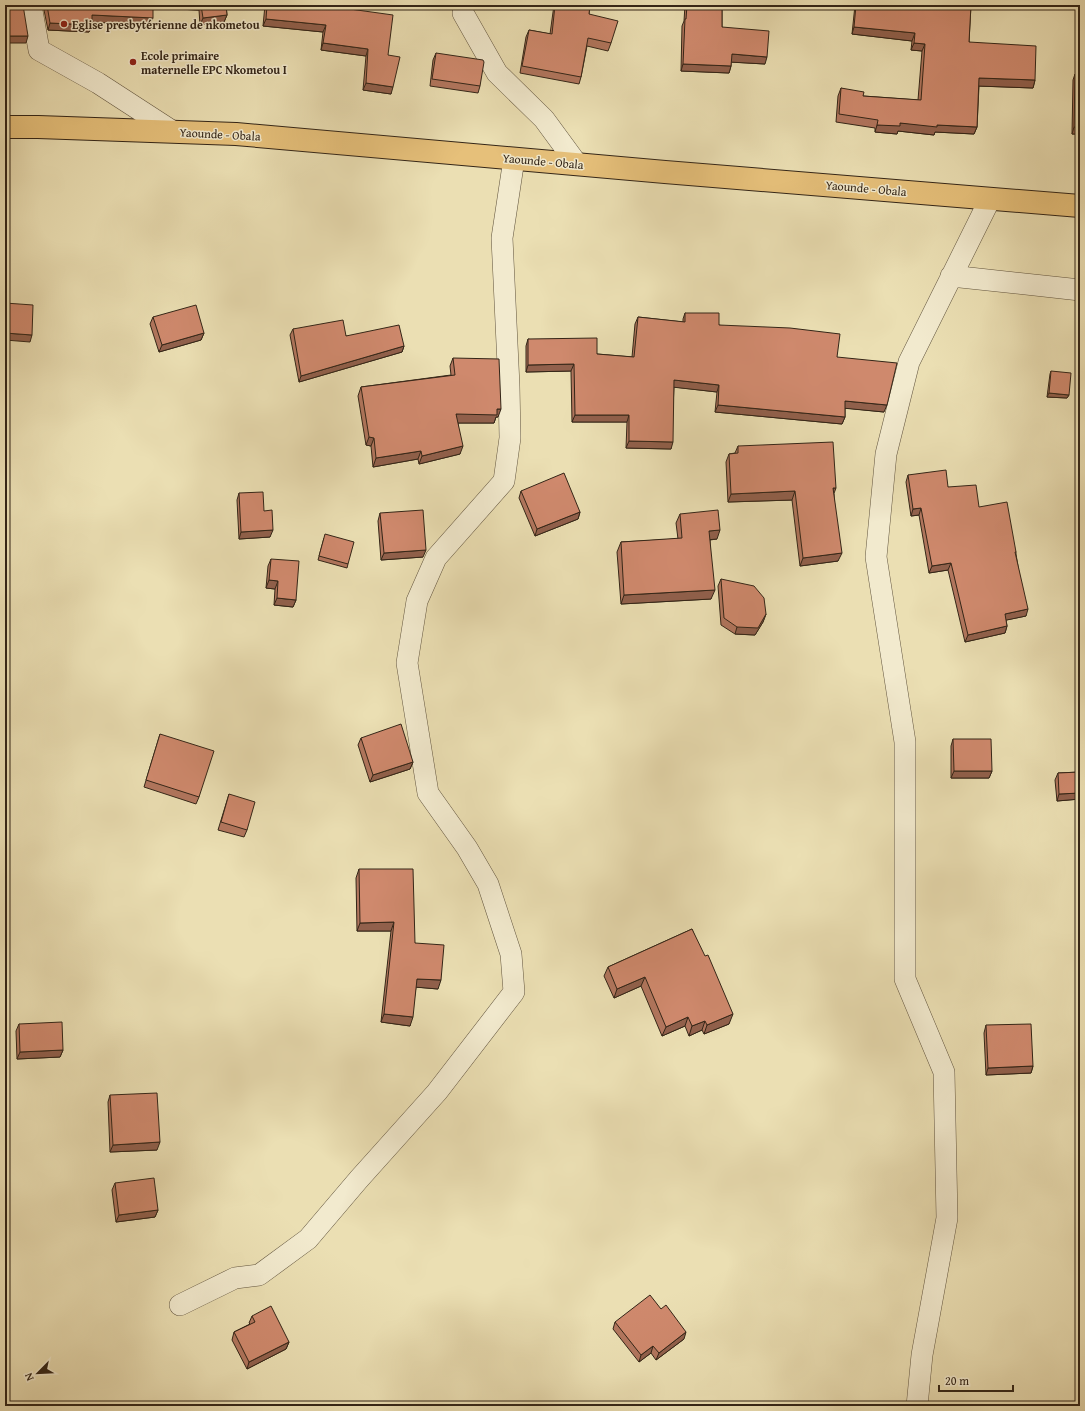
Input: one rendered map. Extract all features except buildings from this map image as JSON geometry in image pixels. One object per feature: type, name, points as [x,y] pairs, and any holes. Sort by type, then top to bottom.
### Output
[{"type":"highway","name":"Yaounde - Obala","points":[[5,127],[38,126],[236,134],[514,159],[1080,206]]},
{"type":"street","points":[[31,5],[39,50],[98,83],[172,132]]},
{"type":"street","points":[[464,13],[497,73],[544,119],[577,164]]},
{"type":"street","points":[[180,1305],[235,1278],[260,1274],[308,1240],[359,1179],[437,1092],[514,992],[511,954],[488,884],[467,848],[428,793],[407,663],[417,601],[436,558],[504,481],[510,438],[502,238],[514,159]]},
{"type":"street","points":[[917,1406],[922,1355],[947,1218],[944,1072],[905,979],[905,742],[876,557],[886,454],[908,362],[990,198]]},
{"type":"street","points":[[951,276],[1080,290]]},
{"type":"place","name":"Eglise presbytérienne de nkometou","points":[[64,24]]},
{"type":"place","name":"Ecole primaire maternelle EPC Nkometou I","points":[[133,62]]}]
